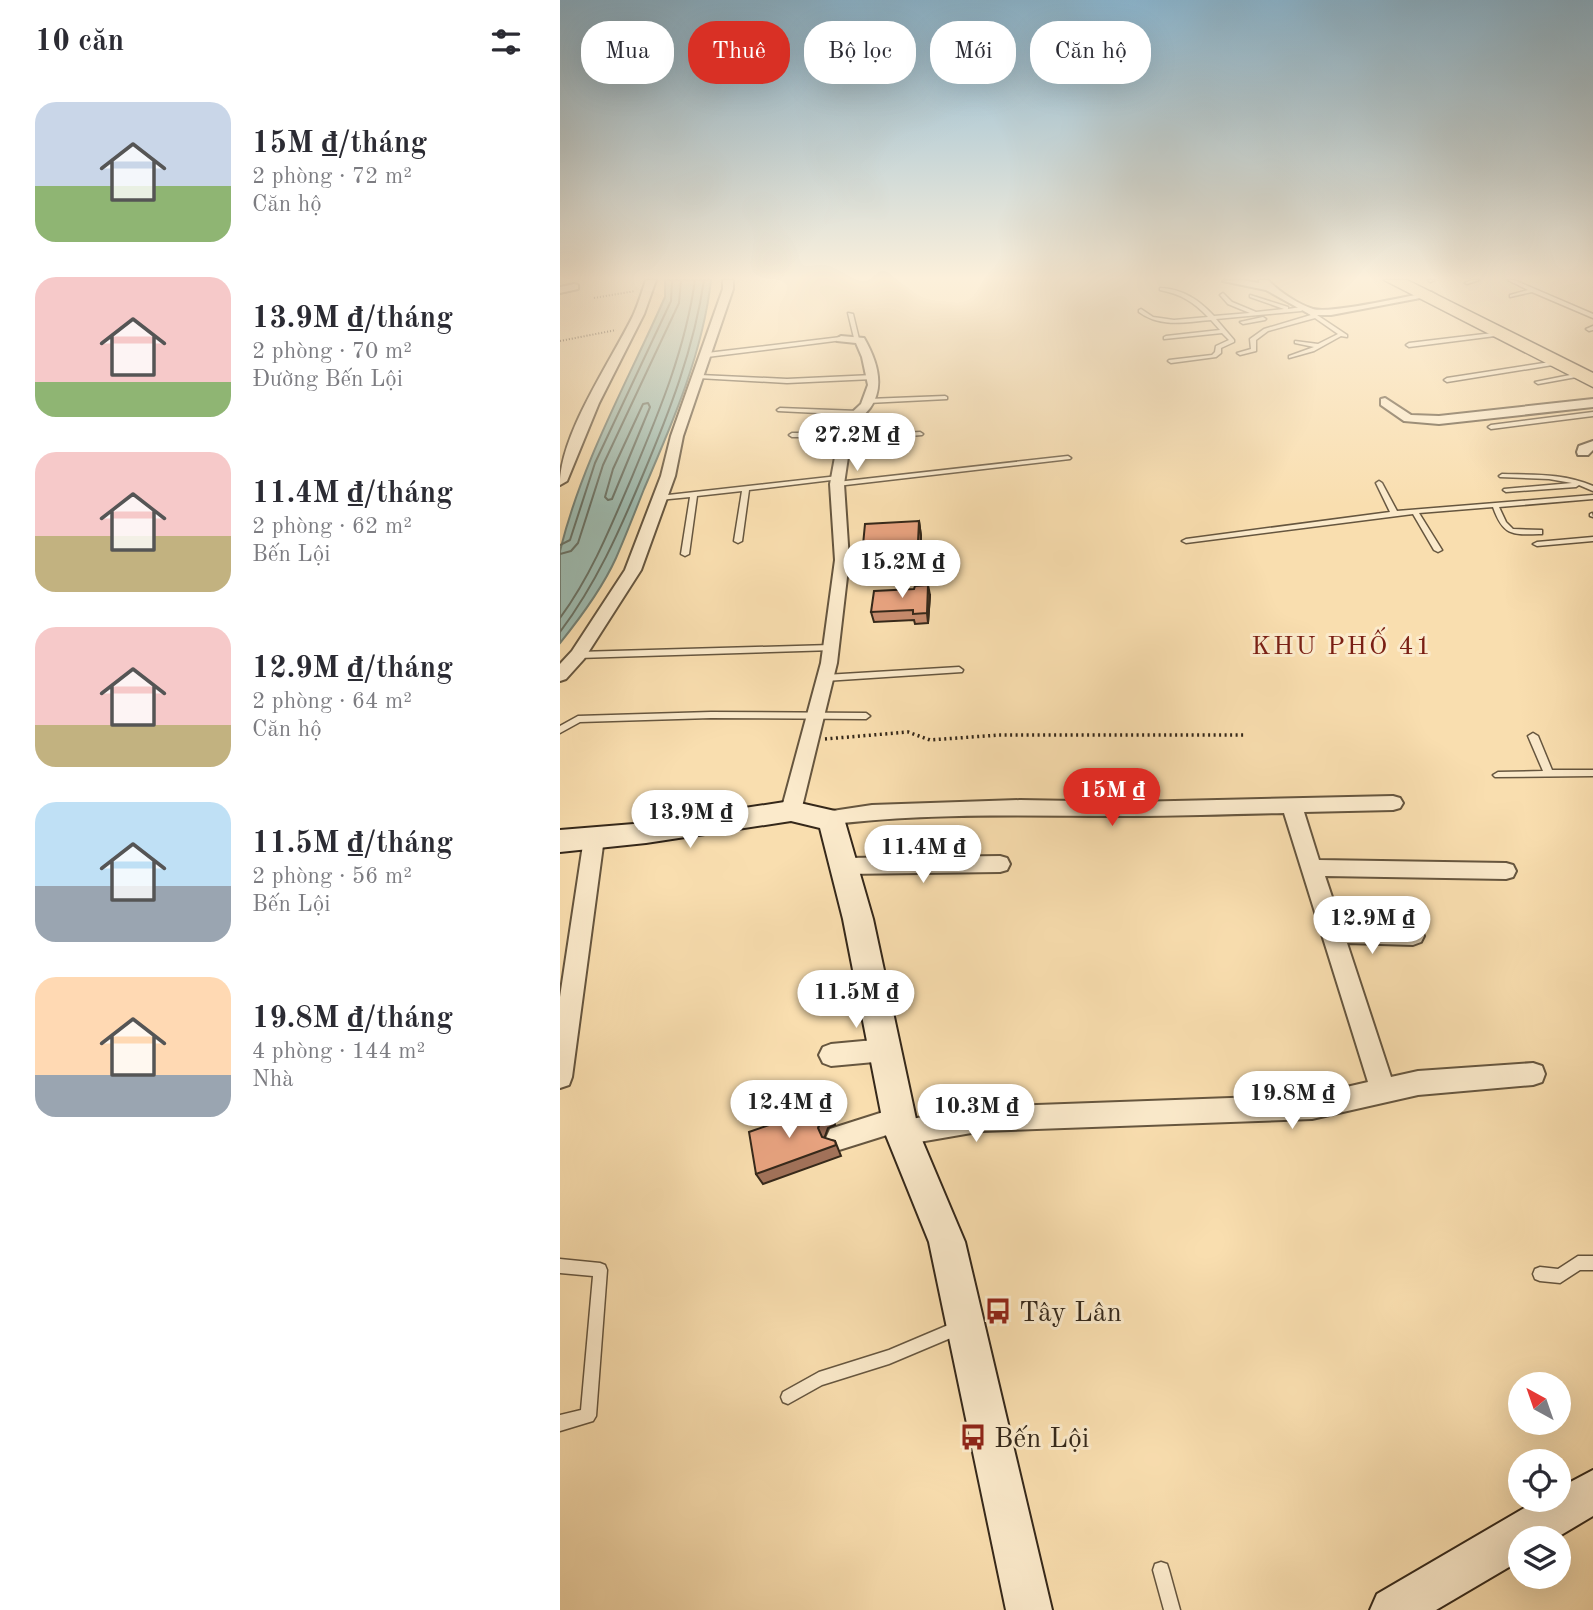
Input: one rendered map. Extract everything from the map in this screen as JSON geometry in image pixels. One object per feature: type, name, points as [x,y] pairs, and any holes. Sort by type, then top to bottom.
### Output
[{"type":"highway","points":[[1542,355],[1557,363],[1590,372]]},
{"type":"highway","points":[[1558,355],[1590,372]]},
{"type":"street","points":[[560,481],[593,403],[618,355]]},
{"type":"street","points":[[560,676],[578,655],[633,570],[707,355]]},
{"type":"street","points":[[791,811],[828,663],[842,560],[838,481],[850,421],[868,401],[874,385],[867,355]]},
{"type":"street","points":[[1385,402],[1408,418],[1453,419],[1593,403]]},
{"type":"street","points":[[1442,408],[1453,419]]},
{"type":"street","points":[[560,841],[791,811],[826,818],[872,812],[1020,807],[1131,809],[1393,803]]},
{"type":"street","points":[[1292,806],[1383,1090]]},
{"type":"street","points":[[826,818],[832,822],[836,832],[900,1126],[947,1242],[1029,1610]]},
{"type":"street","points":[[560,1077],[594,838]]},
{"type":"street","points":[[844,866],[1000,864]]},
{"type":"street","points":[[1311,868],[1506,871]]},
{"type":"street","points":[[1332,933],[1413,936]]},
{"type":"street","points":[[831,1055],[885,1050]]},
{"type":"street","points":[[839,1138],[900,1126],[983,1119],[1312,1107],[1418,1083],[1533,1074]]},
{"type":"street","points":[[1398,1609],[1593,1492]]},
{"type":"lane","points":[[1171,361],[1215,355]]},
{"type":"lane","points":[[1291,357],[1296,355]]},
{"type":"lane","points":[[1447,380],[1557,363]]},
{"type":"lane","points":[[1538,382],[1590,372]]},
{"type":"lane","points":[[699,377],[787,381],[873,377]]},
{"type":"lane","points":[[868,401],[945,398]]},
{"type":"lane","points":[[780,410],[858,413]]},
{"type":"lane","points":[[1491,427],[1593,414]]},
{"type":"lane","points":[[792,435],[831,435],[845,439],[920,434]]},
{"type":"lane","points":[[659,498],[1068,458]]},
{"type":"lane","points":[[1502,476],[1553,477],[1593,489]]},
{"type":"lane","points":[[1378,482],[1395,514]]},
{"type":"lane","points":[[1506,490],[1583,484]]},
{"type":"lane","points":[[738,541],[746,489]]},
{"type":"lane","points":[[685,554],[694,494]]},
{"type":"lane","points":[[1186,541],[1395,514],[1593,497]]},
{"type":"lane","points":[[1496,507],[1504,528],[1513,533],[1539,532]]},
{"type":"lane","points":[[1415,512],[1438,550]]},
{"type":"lane","points":[[1537,544],[1593,539]]},
{"type":"lane","points":[[578,655],[959,670]]},
{"type":"lane","points":[[560,730],[578,719],[712,715],[866,716]]},
{"type":"lane","points":[[1533,736],[1549,774]]},
{"type":"lane","points":[[1498,775],[1593,774]]},
{"type":"lane","points":[[1540,1274],[1560,1276],[1578,1263],[1593,1263]]},
{"type":"lane","points":[[560,1266],[600,1270],[588,1416],[560,1423]]},
{"type":"lane","points":[[789,1397],[819,1379],[889,1357],[964,1326]]},
{"type":"lane","points":[[1161,1570],[1172,1610]]},
{"type":"path","points":[[809,741],[908,732],[930,740],[999,736],[1244,734]]},
{"type":"water","points":[[638,355],[695,355],[676,412],[616,558],[591,602],[560,643],[560,551],[580,485]]},
{"type":"building","points":[[919,521],[918,542],[863,545],[865,524]]},
{"type":"building","points":[[928,585],[927,613],[913,614],[913,610],[871,612],[874,591],[914,589],[915,586]]},
{"type":"building","points":[[827,1105],[829,1113],[822,1116],[818,1128],[822,1137],[835,1141],[836,1145],[756,1174],[749,1132]]},
{"type":"place","name":"Tây Lân","points":[[998,1311]]},
{"type":"place","name":"Bến Lội","points":[[973,1437]]},
{"type":"district","name":"KHU PHỐ 41","points":[[1342,645]]}]
